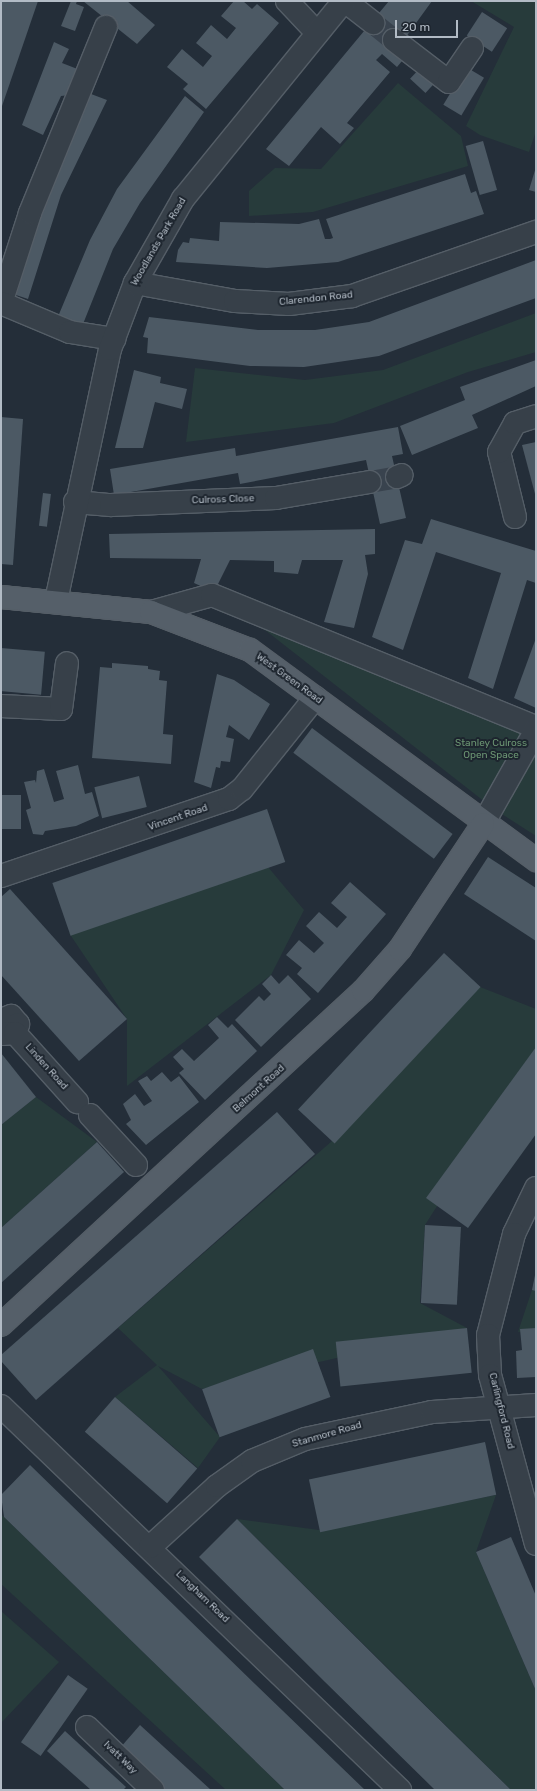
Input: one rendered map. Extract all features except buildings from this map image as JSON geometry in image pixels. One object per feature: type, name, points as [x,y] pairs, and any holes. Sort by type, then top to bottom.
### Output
[{"type":"main road","name":"West Green Road","points":[[1,597],[151,612],[250,650],[483,824],[536,860]]},
{"type":"main road","name":"Belmont Road","points":[[1,1324],[363,991],[400,948],[483,824]]},
{"type":"street","points":[[287,1],[317,33]]},
{"type":"street","points":[[344,1],[373,23]]},
{"type":"street","name":"Woodlands Park Road","points":[[56,602],[75,502],[114,339],[135,283],[183,199],[344,1]]},
{"type":"street","points":[[106,27],[30,213],[1,303],[70,332],[114,339]]},
{"type":"street","points":[[394,40],[449,82],[472,48]]},
{"type":"street","name":"Clarendon Road","points":[[135,283],[234,301],[289,304],[352,296],[536,232]]},
{"type":"street","points":[[514,517],[498,452],[515,423],[536,416]]},
{"type":"street","name":"Culross Close","points":[[75,502],[111,504],[276,498],[370,482]]},
{"type":"street","points":[[151,612],[212,594],[536,729],[483,824]]},
{"type":"street","points":[[1,706],[61,709],[67,663]]},
{"type":"street","name":"Vincent Road","points":[[1,876],[229,799],[242,789],[315,698]]},
{"type":"street","name":"Linden Road","points":[[4,1024],[136,1165]]},
{"type":"street","name":"Carlingford Road","points":[[536,1188],[514,1234],[488,1335],[490,1375],[536,1544]]},
{"type":"street","name":"Stanmore Road","points":[[150,1547],[217,1486],[252,1461],[305,1439],[432,1412],[536,1405]]},
{"type":"street","name":"Langham Road","points":[[1,1406],[150,1547],[400,1790]]},
{"type":"street","name":"Ivatt Way","points":[[87,1727],[153,1790]]},
{"type":"green space","points":[[471,1],[536,1],[536,131],[529,152],[480,135],[466,126],[514,27]]},
{"type":"green space","points":[[398,83],[461,136],[468,166],[313,212],[249,216],[249,191],[275,168],[321,169]]},
{"type":"green space","points":[[536,313],[536,352],[468,372],[334,423],[186,442],[195,368],[305,380],[383,370]]},
{"type":"green space","name":"Stanley Culross Open Space","points":[[196,598],[536,719],[536,836],[494,809],[265,630]]},
{"type":"green space","points":[[268,867],[304,910],[271,975],[127,1086],[127,1019],[69,933]]},
{"type":"green space","points":[[480,987],[536,1009],[536,1051],[425,1225],[420,1303],[467,1328],[202,1389],[158,1366],[220,1437],[198,1468],[115,1397],[157,1365],[118,1328],[332,1141]]},
{"type":"green space","points":[[36,1097],[97,1142],[1,1228],[1,1125]]},
{"type":"green space","points":[[532,1290],[536,1290],[536,1331],[518,1332]]},
{"type":"green space","points":[[496,1495],[476,1552],[536,1691],[536,1790],[511,1790],[237,1519],[319,1530]]},
{"type":"green space","points":[[1,1514],[285,1790],[226,1790],[1,1584]]},
{"type":"green space","points":[[1,1611],[59,1662],[1,1723]]},
{"type":"tunnel","points":[[373,23],[394,40]]},
{"type":"tunnel","points":[[370,482],[397,477]]}]
